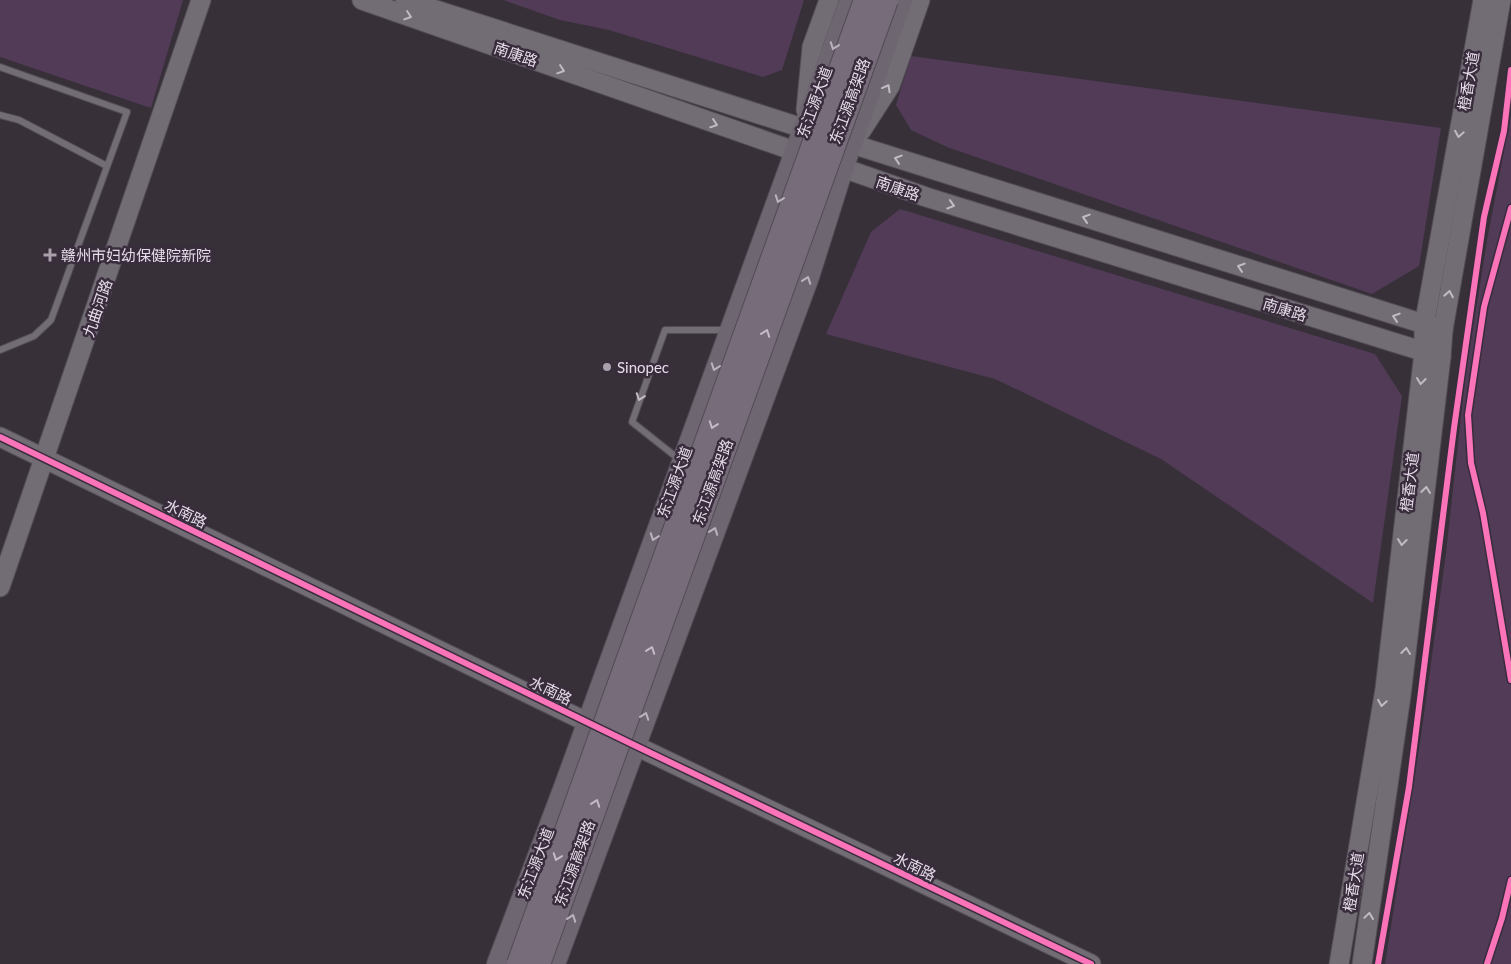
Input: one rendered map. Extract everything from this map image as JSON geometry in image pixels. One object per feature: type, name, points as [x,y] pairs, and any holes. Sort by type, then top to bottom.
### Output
[{"type":"highway","name":"东江源高架路","points":[[519,964],[866,0]]},
{"type":"highway","name":"东江源高架路","points":[[538,964],[886,0]]},
{"type":"main road","name":"九曲河路","points":[[0,587],[46,458],[201,0]]},
{"type":"main road","name":"南康路","points":[[362,0],[842,169],[1433,355]]},
{"type":"main road","name":"南康路","points":[[405,0],[1424,326],[1443,330]]},
{"type":"main road","points":[[805,128],[812,46],[829,0]]},
{"type":"main road","name":"东江源大道","points":[[497,964],[588,722],[681,461],[805,128],[850,0]]},
{"type":"main road","points":[[555,964],[634,745],[809,277],[842,169],[902,0]]},
{"type":"main road","points":[[852,144],[890,86],[920,0]]},
{"type":"main road","name":"橙香大道","points":[[1362,964],[1401,696],[1433,355],[1424,326],[1483,0]]},
{"type":"main road","name":"橙香大道","points":[[1339,964],[1385,689],[1433,355],[1443,330],[1501,0]]},
{"type":"main road","name":"水南路","points":[[0,437],[634,745],[1091,964]]},
{"type":"lane","points":[[0,67],[126,112],[51,320],[34,336],[0,350]]},
{"type":"lane","points":[[0,115],[19,120],[107,166]]},
{"type":"lane","points":[[681,461],[632,422],[665,330],[729,330]]},
{"type":"path","points":[[1385,928],[1409,787],[1454,428],[1484,217],[1504,132],[1511,70]]},
{"type":"shaded area","points":[[0,0],[183,0],[151,108],[0,57]]},
{"type":"shaded area","points":[[503,0],[804,0],[782,70],[763,77],[609,30],[560,20]]},
{"type":"shaded area","points":[[911,56],[1441,128],[1419,266],[1372,294],[947,147],[911,130],[896,105]]},
{"type":"shaded area","points":[[1511,114],[1511,964],[1385,964],[1421,736],[1446,553],[1466,371],[1488,235]]},
{"type":"shaded area","points":[[900,209],[1375,354],[1402,396],[1373,603],[1161,459],[995,379],[826,334],[871,232]]},
{"type":"cycle path","points":[[1378,964],[1409,787],[1454,428],[1484,217],[1504,131],[1511,70]]},
{"type":"cycle path","points":[[1511,208],[1484,307],[1468,415],[1471,463],[1483,513],[1511,680]]},
{"type":"cycle path","points":[[0,437],[634,745],[1091,964]]},
{"type":"cycle path","points":[[1487,964],[1502,918],[1511,880]]},
{"type":"place","name":"赣州市妇幼保健院新院","points":[[50,255]]},
{"type":"place","name":"Sinopec","points":[[607,367]]}]
